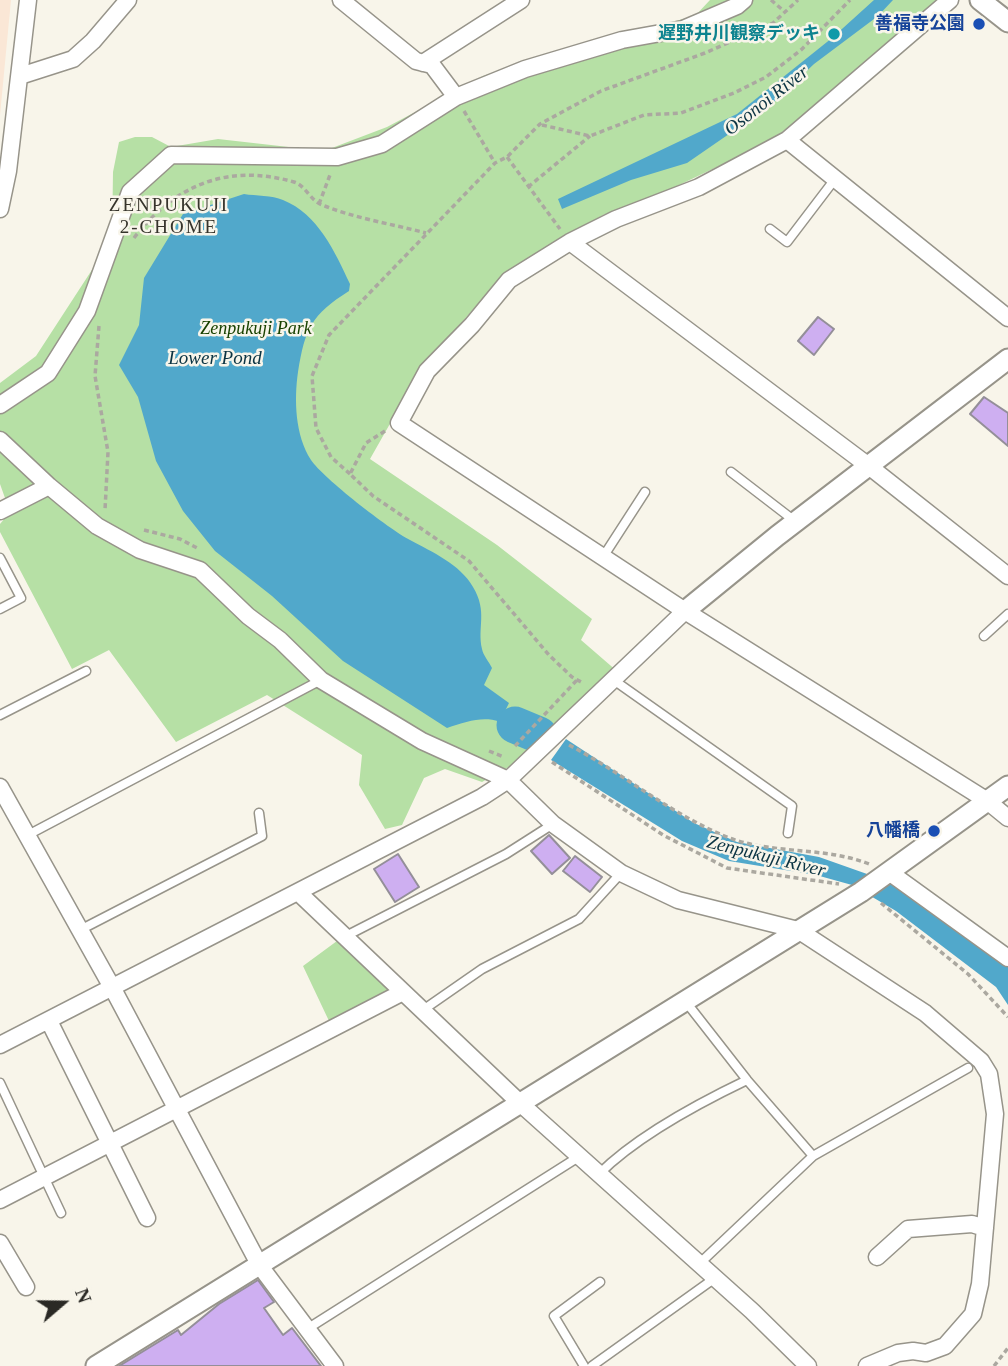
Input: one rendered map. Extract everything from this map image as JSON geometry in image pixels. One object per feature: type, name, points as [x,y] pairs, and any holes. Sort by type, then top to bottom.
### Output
[{"type":"street","points":[[0,209],[8,172],[28,0]]},
{"type":"street","points":[[20,76],[73,59],[93,41],[128,0]]},
{"type":"street","points":[[341,0],[416,61],[432,65],[456,97]]},
{"type":"street","points":[[423,63],[522,0]]},
{"type":"street","points":[[0,405],[48,373],[87,311],[130,192],[171,155],[337,157],[382,144],[456,97],[525,69],[570,54],[683,29],[737,6],[744,0]]},
{"type":"street","points":[[950,0],[787,140],[698,187],[570,242],[509,280],[472,326],[427,371],[399,423],[685,611],[986,800],[1008,818]]},
{"type":"street","points":[[980,0],[1008,22]]},
{"type":"street","points":[[787,140],[1008,318]]},
{"type":"street","points":[[570,242],[870,467],[1008,576]]},
{"type":"street","points":[[0,1045],[300,894],[482,797],[514,774],[536,751],[556,736],[685,611],[1008,359]]},
{"type":"street","points":[[0,440],[97,526],[140,550],[200,570],[321,680],[422,741],[514,774],[553,824],[621,873],[678,900],[797,930],[925,1013],[981,1060],[989,1074],[995,1114],[980,1284],[973,1314],[956,1337],[945,1346],[926,1353],[898,1353],[867,1366]]},
{"type":"street","points":[[0,511],[49,486]]},
{"type":"street","points":[[96,1366],[863,891],[1008,786]]},
{"type":"street","points":[[0,787],[113,989],[260,1266],[306,1331],[335,1366]]},
{"type":"street","points":[[886,874],[1008,958]]},
{"type":"street","points":[[300,894],[521,1104],[715,1278],[808,1366]]},
{"type":"street","points":[[0,1200],[178,1111],[403,992]]},
{"type":"street","points":[[49,1021],[147,1218]]},
{"type":"street","points":[[877,1257],[908,1229],[972,1224],[985,1228]]},
{"type":"street","points":[[0,1243],[26,1287]]},
{"type":"lane","points":[[770,229],[787,242],[835,178]]},
{"type":"lane","points":[[732,472],[796,522]]},
{"type":"lane","points":[[603,557],[645,492]]},
{"type":"lane","points":[[0,558],[21,598],[0,609]]},
{"type":"lane","points":[[984,636],[1008,614]]},
{"type":"lane","points":[[0,715],[86,671]]},
{"type":"lane","points":[[26,836],[321,680]]},
{"type":"lane","points":[[615,681],[792,806],[788,833]]},
{"type":"lane","points":[[80,930],[262,836],[260,813]]},
{"type":"lane","points":[[344,937],[506,853],[553,824]]},
{"type":"lane","points":[[423,1010],[482,969],[579,919],[621,873]]},
{"type":"lane","points":[[686,1001],[747,1080],[813,1156]]},
{"type":"lane","points":[[699,1264],[813,1156],[968,1068]]},
{"type":"lane","points":[[599,1174],[613,1160],[699,1105],[747,1080]]},
{"type":"lane","points":[[0,1083],[61,1213]]},
{"type":"lane","points":[[306,1331],[580,1156]]},
{"type":"lane","points":[[592,1366],[715,1278]]},
{"type":"lane","points":[[584,1366],[554,1315],[600,1282]]},
{"type":"path","points":[[771,0],[785,12]]},
{"type":"path","points":[[588,685],[548,655],[469,561],[373,496],[331,457],[316,428],[312,376],[329,335],[495,163],[507,157],[540,124],[601,91],[705,53],[773,23],[797,0]]},
{"type":"path","points":[[528,187],[590,136],[644,115],[681,113],[734,93],[766,77],[823,31],[850,0]]},
{"type":"path","points":[[456,97],[495,163]]},
{"type":"path","points":[[540,124],[590,136]]},
{"type":"path","points":[[319,204],[337,157]]},
{"type":"path","points":[[507,157],[570,242]]},
{"type":"path","points":[[130,248],[134,237],[172,197],[205,182],[234,176],[297,182],[319,204],[426,233]]},
{"type":"path","points":[[100,317],[95,376],[108,452],[106,520]]},
{"type":"path","points":[[350,474],[366,443],[399,423]]},
{"type":"path","points":[[143,529],[180,539],[205,552]]},
{"type":"path","points":[[518,743],[578,680]]},
{"type":"path","points":[[556,736],[660,802],[729,838],[778,848],[849,856],[886,874]]},
{"type":"path","points":[[485,751],[496,751],[514,774]]},
{"type":"path","points":[[536,751],[663,835],[727,868],[835,882],[863,891],[889,908],[968,974],[1008,1017]]},
{"type":"path","points":[[994,1366],[1008,1348]]},
{"type":"shaded area","points":[[0,0],[11,0],[0,115]]},
{"type":"green space","name":"Zenpukuji Park","points":[[710,0],[943,0],[917,36],[765,144],[654,197],[603,215],[504,274],[421,369],[370,459],[497,545],[592,619],[581,640],[618,672],[539,738],[519,761],[482,782],[445,769],[424,778],[402,825],[385,829],[359,785],[362,755],[267,695],[176,742],[109,650],[72,669],[0,532],[0,524],[10,512],[0,484],[0,383],[36,356],[112,239],[113,172],[119,142],[135,137],[152,137],[171,147],[218,139],[324,151],[387,127],[483,76],[550,53],[695,16]]},
{"type":"green space","points":[[337,941],[389,990],[329,1021],[303,966]]},
{"type":"water","name":"Osonoi River","points":[[874,0],[893,0],[878,16],[814,64],[771,105],[687,163],[631,180],[562,209],[558,199],[737,114],[832,38]]},
{"type":"water","name":"Lower Pond","points":[[244,194],[279,198],[306,215],[324,235],[350,284],[349,291],[326,308],[312,324],[298,372],[296,406],[299,429],[311,460],[357,503],[400,534],[445,559],[467,579],[480,604],[482,649],[492,668],[484,685],[509,703],[504,713],[516,722],[513,729],[489,720],[447,728],[343,661],[272,596],[215,551],[183,511],[156,461],[138,397],[119,365],[139,325],[144,278],[183,214]]},
{"type":"water","points":[[566,739],[694,823],[737,842],[819,857],[901,886],[1008,967],[1008,1005],[996,987],[896,911],[852,885],[816,875],[729,861],[682,841],[551,760]]},
{"type":"building","points":[[818,317],[834,329],[814,355],[798,341]]},
{"type":"building","points":[[984,397],[1008,413],[1008,446],[970,414]]},
{"type":"building","points":[[549,835],[570,858],[552,874],[531,851]]},
{"type":"building","points":[[398,854],[419,887],[395,902],[374,869]]},
{"type":"building","points":[[575,856],[602,877],[590,892],[563,871]]},
{"type":"building","points":[[258,1280],[274,1302],[264,1308],[283,1335],[292,1328],[321,1366],[119,1366],[178,1330],[181,1335],[219,1304]]},
{"type":"waterway","name":"Zenpukuji River","points":[[515,725],[539,735]]},
{"type":"place","name":"善福寺公園","points":[[979,24]]},
{"type":"place","name":"遅野井川観察デッキ","points":[[834,34]]},
{"type":"place","name":"八幡橋","points":[[934,831]]},
{"type":"district","name":"ZENPUKUJI 2-CHOME","points":[[169,217]]}]
